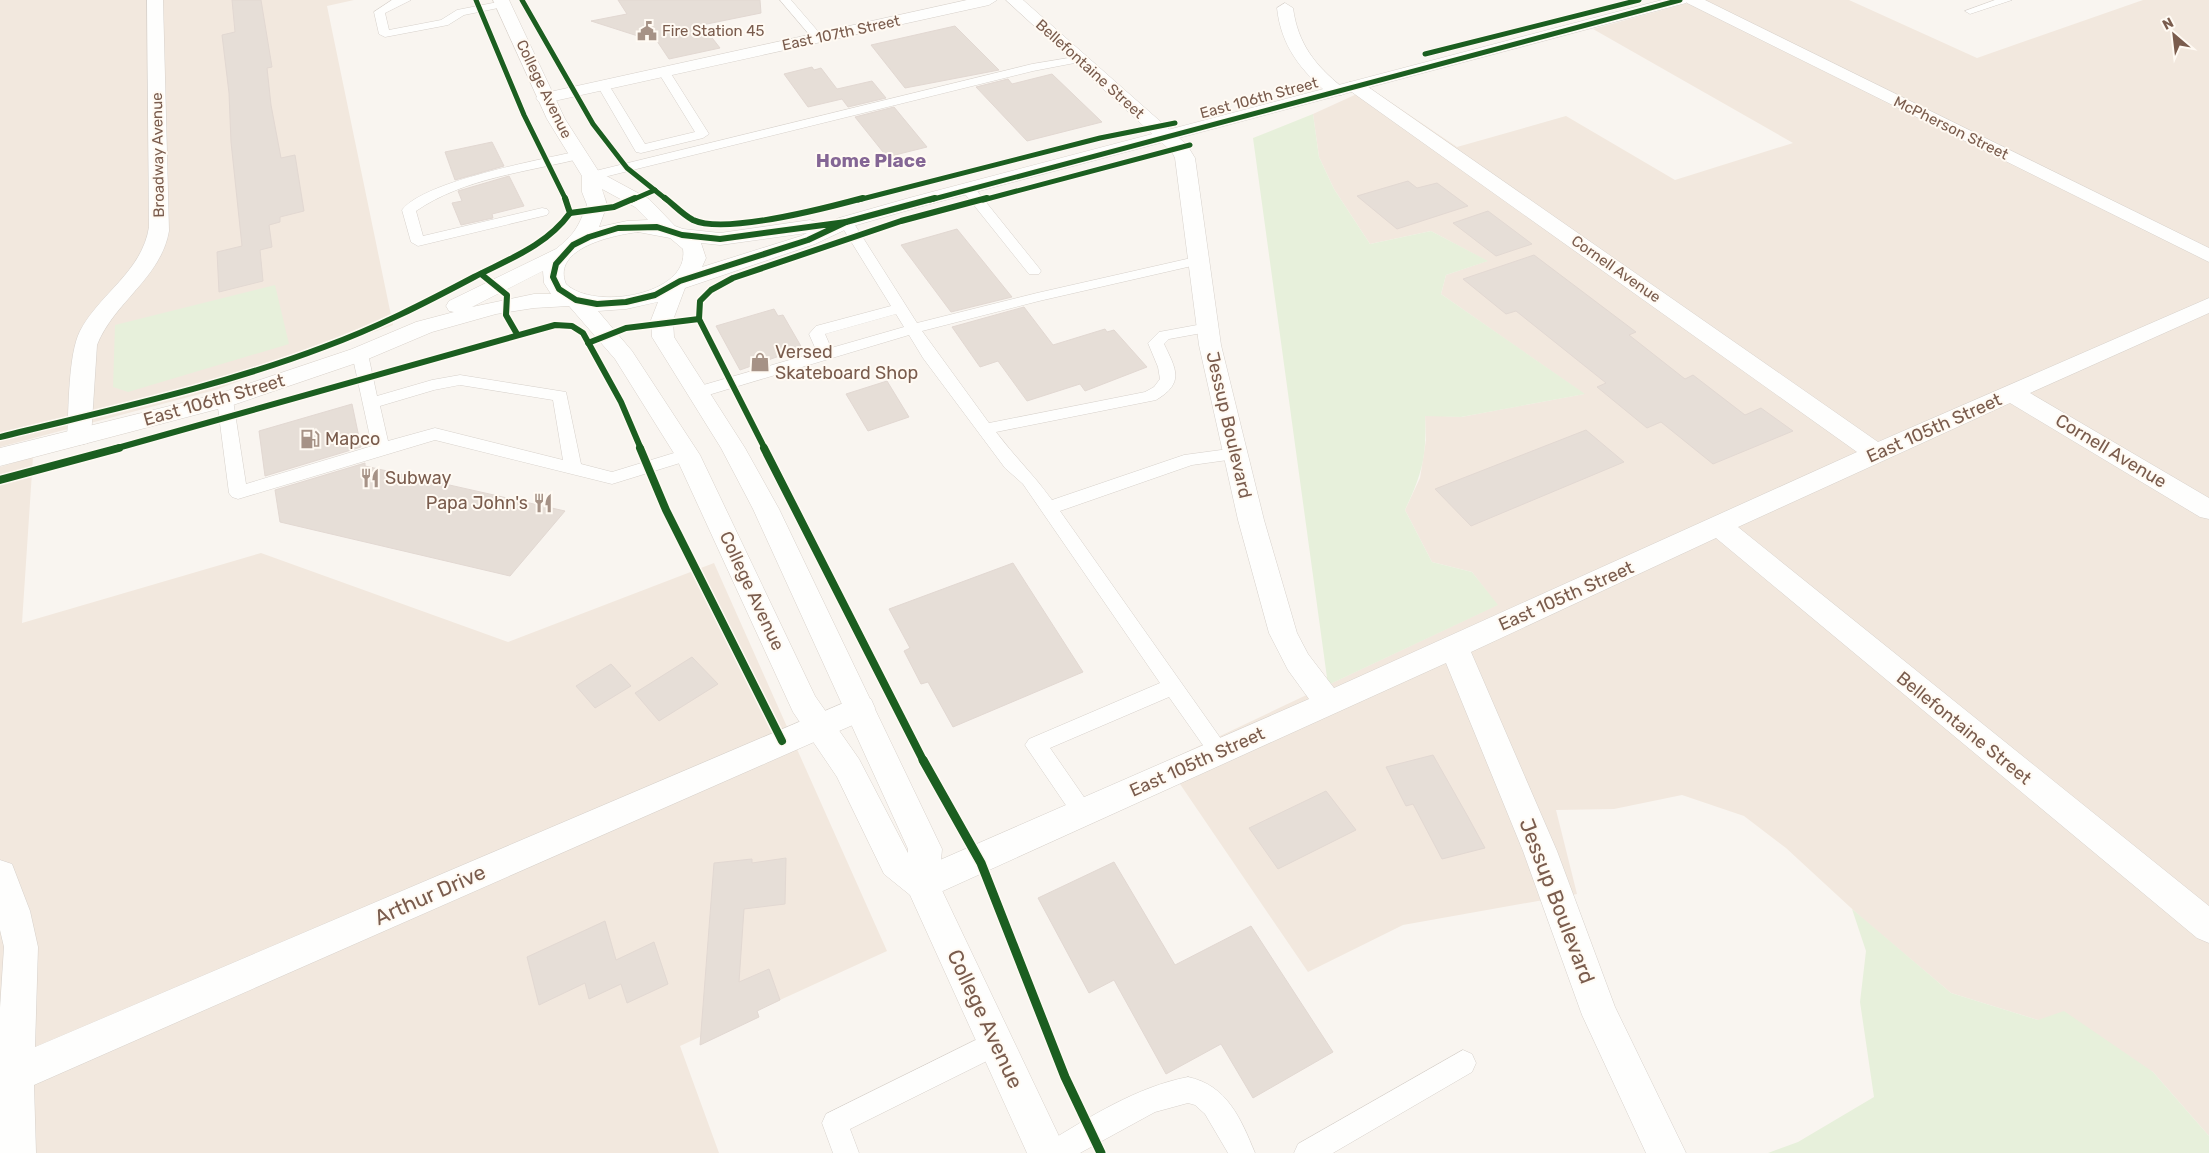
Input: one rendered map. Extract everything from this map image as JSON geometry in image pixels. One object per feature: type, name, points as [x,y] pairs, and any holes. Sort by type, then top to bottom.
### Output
[{"type":"street","name":"Broadway Avenue","points":[[79,437],[86,345],[89,335],[98,318],[146,263],[154,250],[160,224],[155,0]]},
{"type":"street","name":"East 107th Street","points":[[545,98],[989,0]]},
{"type":"street","name":"Bellefontaine Street","points":[[1014,0],[1166,138]]},
{"type":"street","name":"East 106th Street","points":[[424,327],[470,299],[569,249],[589,236],[618,228],[638,226],[720,239],[846,222],[1680,0]]},
{"type":"street","name":"McPherson Street","points":[[1693,0],[2209,256]]},
{"type":"street","name":"College Avenue","points":[[502,2],[545,98],[592,176],[642,203],[674,232],[693,246],[694,260],[678,283],[662,320],[663,337],[734,448],[766,509],[925,849],[922,884]]},
{"type":"street","points":[[1285,8],[1289,33],[1302,59],[1312,73],[1346,89]]},
{"type":"street","name":"Cornell Avenue","points":[[1346,89],[1876,453]]},
{"type":"street","name":"Jessup Boulevard","points":[[1166,138],[1185,158],[1208,328],[1252,520],[1283,632],[1298,662],[1329,704]]},
{"type":"street","name":"College Avenue","points":[[592,176],[592,192],[597,205],[587,230],[556,264],[553,277],[559,289],[574,299],[608,335],[687,455],[707,493],[794,683],[848,768],[896,863],[922,884],[1048,1153]]},
{"type":"street","name":"East 106th Street","points":[[0,457],[225,400],[360,354],[424,327],[510,304],[574,299],[597,304],[626,302],[655,295],[678,283],[808,240],[846,222]]},
{"type":"street","name":"East 105th Street","points":[[922,884],[1329,704],[1876,453],[2209,305]]},
{"type":"street","name":"Cornell Avenue","points":[[2012,393],[2209,510]]},
{"type":"street","name":"Bellefontaine Street","points":[[1720,526],[1758,560],[2209,927]]},
{"type":"street","name":"Jessup Boulevard","points":[[1454,646],[1540,851],[1600,1015],[1666,1153]]},
{"type":"street","name":"Arthur Drive","points":[[8,1077],[860,708]]},
{"type":"street","points":[[0,875],[13,911],[21,947],[8,1077],[16,1153]]},
{"type":"lane","points":[[406,0],[379,12],[386,34],[444,23],[456,15]]},
{"type":"lane","points":[[456,0],[456,15]]},
{"type":"lane","points":[[785,0],[818,38]]},
{"type":"lane","points":[[1970,11],[2008,0]]},
{"type":"lane","points":[[437,19],[502,2]]},
{"type":"lane","points":[[402,30],[411,24],[419,22]]},
{"type":"lane","points":[[592,176],[680,156],[799,125],[881,107],[1032,68],[1081,59]]},
{"type":"lane","points":[[603,85],[641,148],[703,134],[664,72]]},
{"type":"lane","points":[[542,212],[418,242],[409,210],[428,197],[483,177],[578,155]]},
{"type":"lane","points":[[968,189],[1034,271]]},
{"type":"lane","points":[[846,222],[929,354],[1011,464],[1029,480],[1219,752]]},
{"type":"lane","points":[[699,392],[913,329],[1037,297],[1200,260]]},
{"type":"lane","points":[[825,354],[817,334],[821,329],[900,308]]},
{"type":"lane","points":[[984,429],[1150,396],[1162,390],[1169,382],[1169,372],[1156,343],[1158,339],[1164,335],[1208,328]]},
{"type":"lane","points":[[360,354],[381,449]]},
{"type":"lane","points":[[371,404],[432,385],[460,380],[560,396],[573,469]]},
{"type":"lane","points":[[225,400],[238,494],[435,434],[612,478],[687,455]]},
{"type":"lane","points":[[1049,508],[1190,459],[1236,454]]},
{"type":"lane","points":[[1084,813],[1036,746],[1173,686]]},
{"type":"lane","points":[[846,1153],[835,1123],[996,1043]]},
{"type":"lane","points":[[1307,1153],[1463,1063]]},
{"type":"lane","points":[[1054,1153],[1150,1100],[1180,1090],[1198,1092],[1214,1104],[1242,1153]]},
{"type":"shaded area","points":[[0,0],[354,0],[327,6],[393,325],[215,390],[0,447]]},
{"type":"shaded area","points":[[1699,0],[1849,0],[1977,58],[2143,0],[2209,0],[2209,1136],[2153,1072],[2038,1020],[1951,993],[1863,919],[1786,848],[1744,816],[1682,795],[1614,809],[1556,810],[1577,894],[1403,925],[1308,972],[1165,762],[1497,605],[1472,572],[1432,562],[1405,510],[1420,478],[1426,440],[1425,415],[1461,417],[1584,394],[1441,294],[1446,275],[1487,261],[1431,231],[1370,244],[1334,189],[1319,157],[1313,114],[1370,88],[1457,147],[1566,116],[1675,180],[1793,143],[1593,29]]},
{"type":"shaded area","points":[[33,457],[22,623],[261,553],[508,642],[714,563],[887,951],[680,1046],[719,1153],[0,1153],[0,467]]},
{"type":"green space","points":[[1313,114],[1319,157],[1334,189],[1370,244],[1431,231],[1488,261],[1446,275],[1441,294],[1585,394],[1461,417],[1425,416],[1425,442],[1422,464],[1416,486],[1405,510],[1432,562],[1472,572],[1498,605],[1328,685],[1253,138]]},
{"type":"green space","points":[[275,285],[289,344],[128,392],[113,387],[115,325]]},
{"type":"green space","points":[[1852,909],[1951,993],[2038,1020],[2064,1011],[2153,1072],[2209,1136],[2209,1153],[1768,1153],[1798,1142],[1874,1097],[1860,1002],[1866,951]]},
{"type":"building","points":[[232,0],[261,0],[272,67],[267,68],[271,105],[281,158],[295,155],[304,211],[280,217],[280,222],[269,225],[272,247],[260,250],[263,281],[219,292],[217,252],[242,246],[222,35],[235,32]]},
{"type":"building","name":"Fire Station 45","points":[[618,0],[760,0],[761,13],[702,25],[720,48],[669,59],[655,38],[641,37],[591,21],[627,14]]},
{"type":"building","points":[[955,26],[999,70],[905,88],[871,45]]},
{"type":"building","points":[[812,67],[814,70],[821,68],[837,89],[872,81],[886,98],[848,107],[842,99],[808,107],[784,74]]},
{"type":"building","points":[[1052,74],[1102,122],[1027,141],[976,87],[1008,79],[1012,84]]},
{"type":"building","points":[[894,107],[927,147],[887,157],[855,117]]},
{"type":"building","points":[[492,142],[504,166],[455,180],[445,152]]},
{"type":"building","points":[[509,176],[524,206],[492,214],[493,218],[461,225],[452,203],[462,201],[458,191]]},
{"type":"building","points":[[1408,181],[1417,188],[1437,183],[1468,206],[1397,229],[1357,196]]},
{"type":"building","points":[[1488,211],[1532,244],[1496,256],[1453,223]]},
{"type":"building","points":[[957,229],[1012,297],[951,312],[901,245]]},
{"type":"building","points":[[1534,255],[1636,332],[1629,335],[1685,379],[1693,375],[1745,415],[1761,408],[1793,431],[1713,464],[1661,422],[1647,428],[1597,387],[1606,383],[1516,311],[1506,314],[1463,279]]},
{"type":"building","points":[[1024,307],[1053,345],[1105,329],[1107,332],[1114,330],[1147,367],[1085,391],[1080,384],[1027,401],[998,361],[980,367],[952,327]]},
{"type":"building","points":[[774,309],[778,316],[783,315],[802,348],[740,370],[716,326]]},
{"type":"building","points":[[887,381],[909,417],[868,431],[846,394]]},
{"type":"building","name":"Mapco","points":[[352,404],[361,447],[265,476],[259,431]]},
{"type":"building","points":[[1586,430],[1624,462],[1471,526],[1435,489]]},
{"type":"building","points":[[365,463],[365,466],[565,511],[510,576],[280,522],[275,490]]},
{"type":"building","points":[[1013,563],[1083,672],[953,727],[928,682],[921,684],[904,651],[910,648],[889,609]]},
{"type":"building","points":[[692,657],[718,684],[659,721],[635,693]]},
{"type":"building","points":[[611,664],[631,686],[595,708],[576,686]]},
{"type":"building","points":[[1433,755],[1485,848],[1442,859],[1413,804],[1406,806],[1386,767]]},
{"type":"building","points":[[1326,791],[1356,830],[1278,869],[1249,828]]},
{"type":"building","points":[[786,858],[785,904],[744,909],[739,982],[769,969],[780,1000],[757,1011],[759,1017],[700,1045],[714,863],[752,859],[752,863]]},
{"type":"building","points":[[1114,862],[1175,965],[1251,926],[1333,1052],[1253,1098],[1221,1044],[1166,1074],[1114,980],[1089,993],[1038,898]]},
{"type":"building","points":[[605,921],[616,960],[654,942],[668,984],[627,1003],[621,984],[589,999],[585,983],[539,1005],[527,957]]},
{"type":"cycle path","points":[[0,437],[243,375],[322,348],[422,304],[530,250],[552,234],[570,213],[564,195],[524,115],[476,0]]},
{"type":"cycle path","points":[[522,0],[593,124],[627,168],[693,220],[722,225],[797,215],[1100,138],[1175,123]]},
{"type":"cycle path","points":[[1425,54],[1639,0]]},
{"type":"cycle path","points":[[846,222],[720,239],[682,235],[657,227],[618,228],[589,237],[573,245],[556,264],[553,277],[559,289],[576,300],[597,304],[626,302],[655,295],[680,281],[808,240],[846,222],[1680,0]]},
{"type":"cycle path","points":[[1101,1153],[1065,1077],[981,863],[961,824],[936,786],[699,319],[700,301],[711,290],[733,278],[901,221],[1190,145]]},
{"type":"cycle path","points":[[570,213],[614,207],[655,190]]},
{"type":"cycle path","points":[[481,274],[507,295],[506,315],[517,334]]},
{"type":"cycle path","points":[[588,343],[626,328],[699,319]]},
{"type":"cycle path","points":[[0,480],[228,418],[517,334],[555,325],[572,326],[583,333],[621,402],[666,510],[782,741]]},
{"type":"place","name":"Fire Station 45","points":[[647,31]]},
{"type":"place","name":"Versed Skateboard Shop","points":[[760,362]]},
{"type":"place","name":"Mapco","points":[[310,439]]},
{"type":"place","name":"Subway","points":[[370,478]]},
{"type":"place","name":"Papa John's","points":[[543,503]]},
{"type":"district","name":"Home Place","points":[[871,160]]}]
